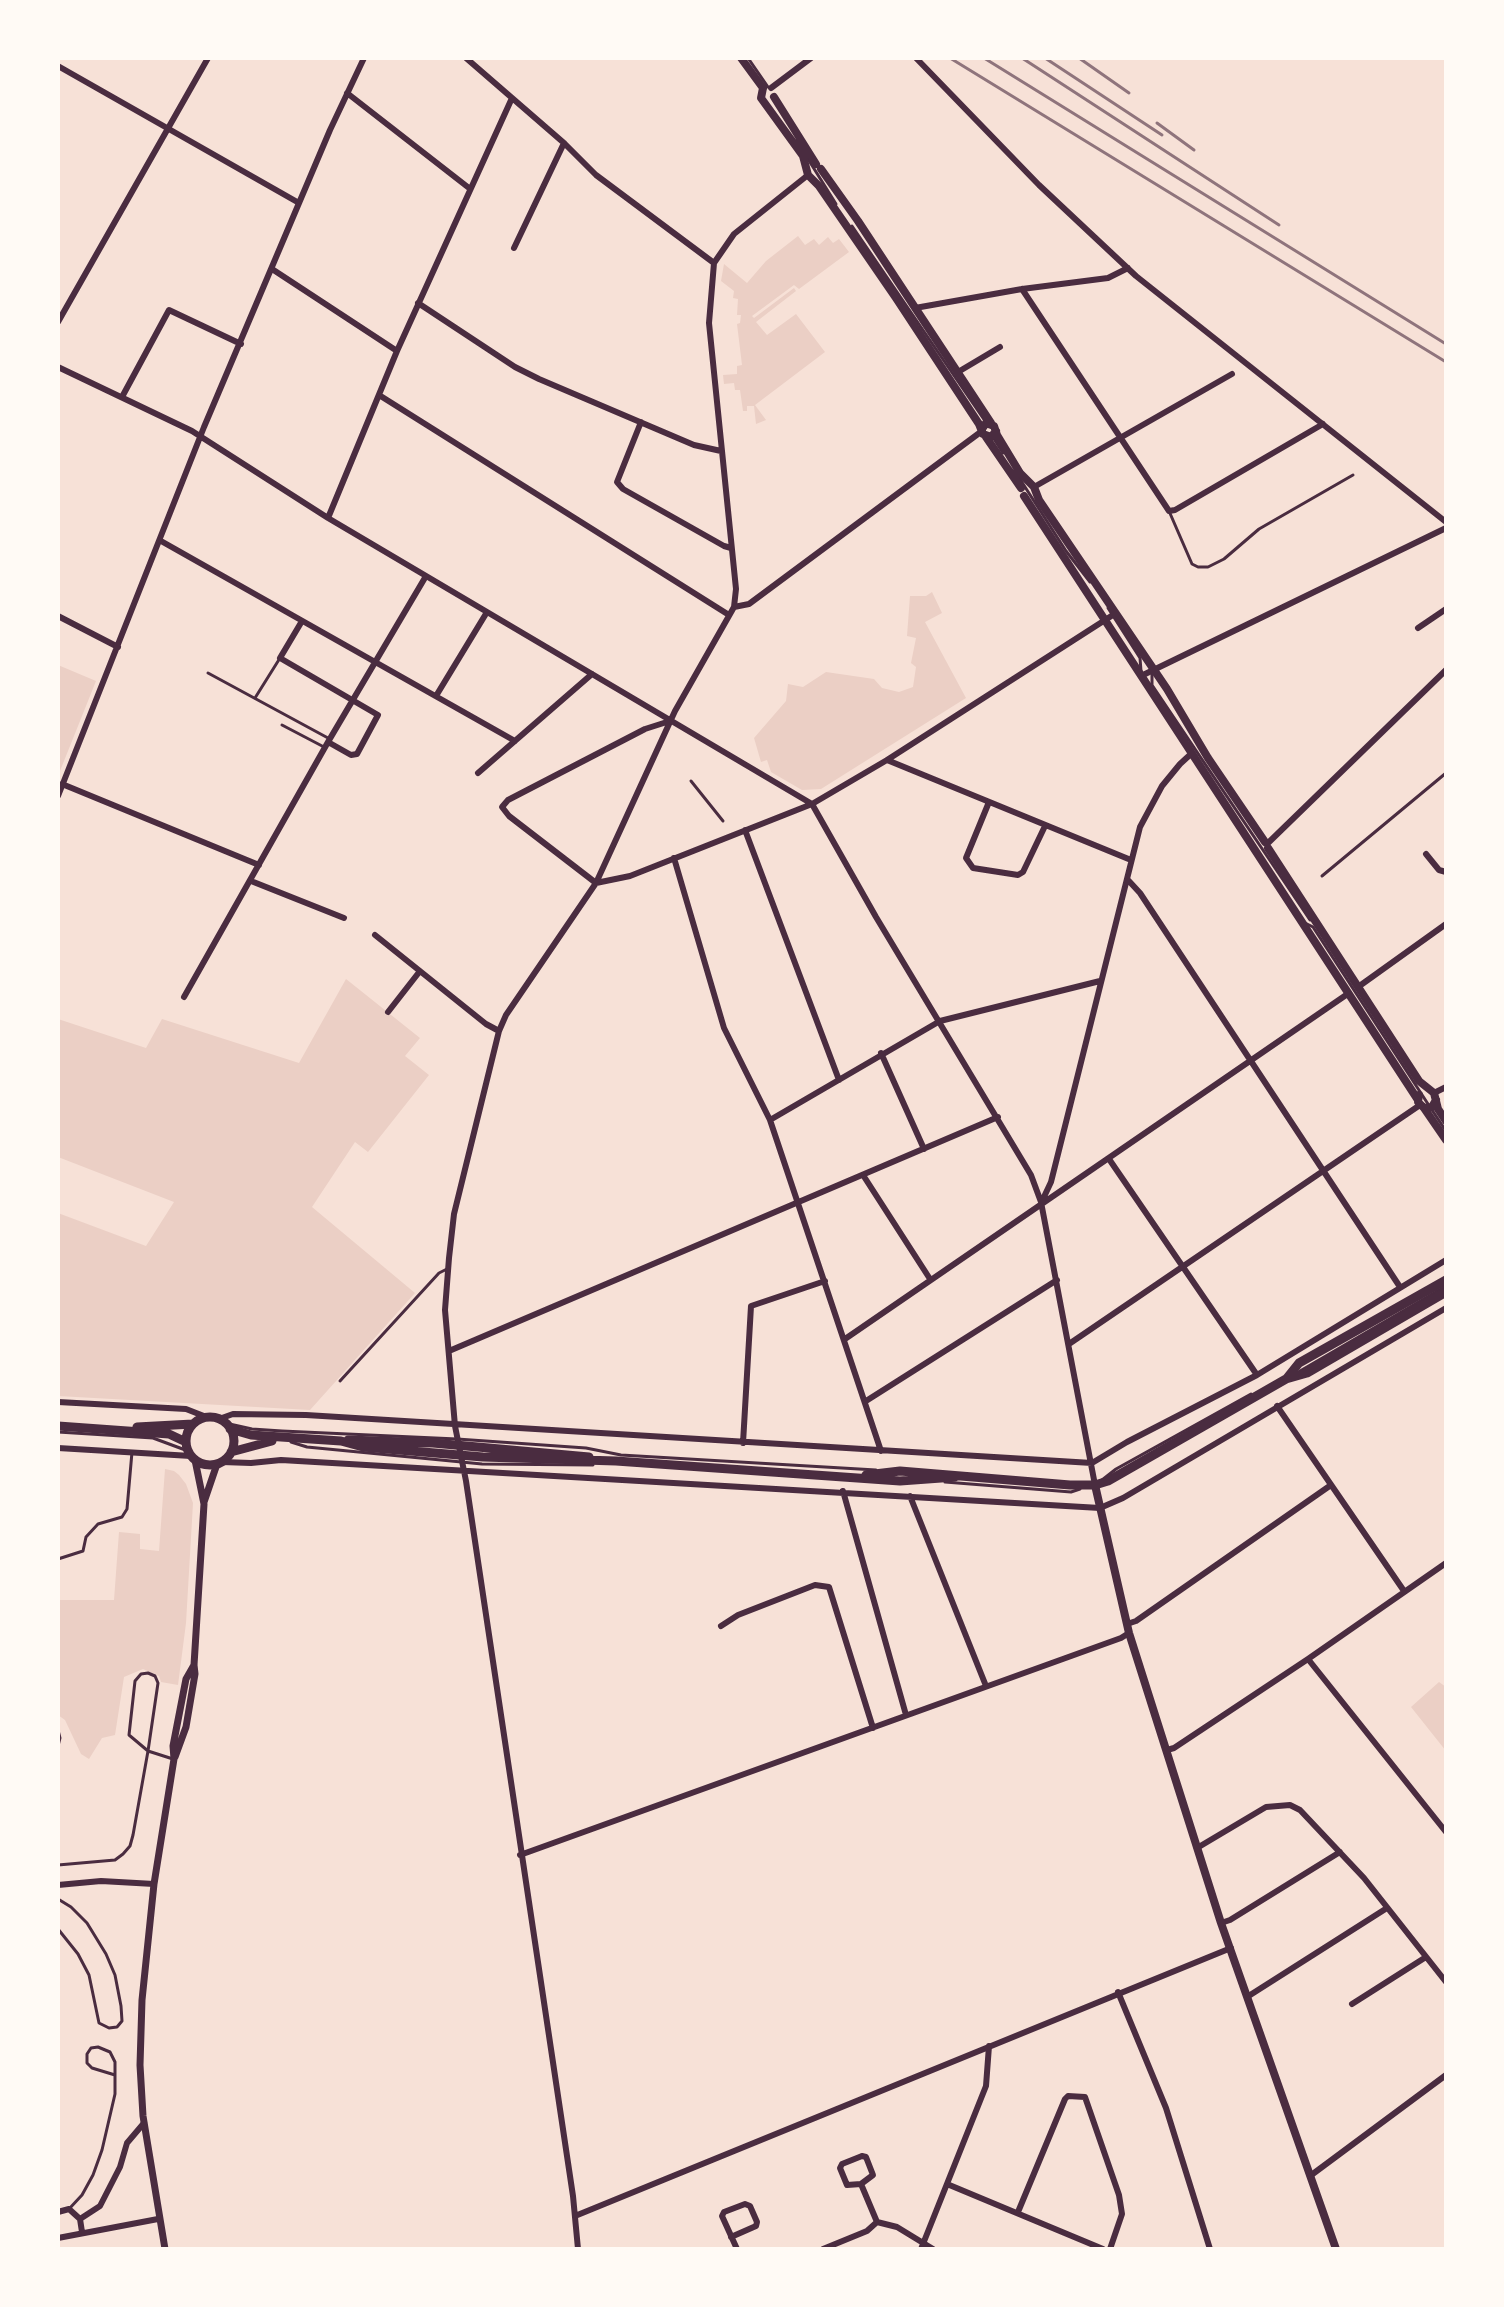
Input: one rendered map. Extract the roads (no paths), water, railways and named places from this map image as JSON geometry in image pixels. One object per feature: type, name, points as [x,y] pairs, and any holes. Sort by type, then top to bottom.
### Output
[{"type":"main road","points":[[741,58],[769,93],[803,156],[958,372],[988,430]]},
{"type":"main road","points":[[813,170],[1111,616],[1167,689],[1349,993],[1427,1100],[1446,1121]]},
{"type":"main road","points":[[1111,616],[1141,676],[1192,753],[1317,923],[1419,1081],[1446,1140]]},
{"type":"main road","points":[[1286,1379],[1299,1363],[1446,1283]]},
{"type":"main road","points":[[859,1476],[887,1471],[1095,1485],[1127,1471],[1286,1379],[1307,1373],[1446,1292]]},
{"type":"main road","points":[[58,1429],[115,1429],[221,1422],[251,1435],[283,1439],[367,1439],[459,1450],[571,1454],[616,1461],[900,1481],[955,1477]]},
{"type":"main road","points":[[221,1422],[234,1438],[231,1452]]},
{"type":"main road","points":[[190,1452],[193,1424]]},
{"type":"main road","points":[[115,1429],[169,1434],[205,1465],[219,1463],[231,1452],[283,1439]]},
{"type":"main road","points":[[1095,1485],[1128,1629],[1197,1848],[1336,2249]]},
{"type":"street","points":[[58,322],[208,58]]},
{"type":"street","points":[[58,796],[201,436],[364,58]]},
{"type":"street","points":[[466,58],[596,175],[714,263]]},
{"type":"street","points":[[769,93],[811,58]]},
{"type":"street","points":[[916,58],[1039,185],[1128,268],[1446,522]]},
{"type":"street","points":[[58,66],[299,203]]},
{"type":"street","points":[[347,93],[469,188]]},
{"type":"street","points":[[328,518],[418,303],[512,98]]},
{"type":"street","points":[[514,248],[564,143]]},
{"type":"street","points":[[578,2249],[455,1426],[445,1310],[454,1214],[499,1031],[506,1015],[596,883],[670,720],[734,607],[736,589],[709,323],[714,263],[734,234],[813,170]]},
{"type":"street","points":[[915,308],[1108,278],[1128,268]]},
{"type":"street","points":[[272,269],[397,351]]},
{"type":"street","points":[[1022,289],[1169,511],[1323,424]]},
{"type":"street","points":[[418,303],[515,367],[694,445],[721,451]]},
{"type":"street","points":[[122,397],[169,310],[241,344]]},
{"type":"street","points":[[958,372],[1000,347]]},
{"type":"street","points":[[58,367],[201,436],[328,518],[812,804],[1031,1175],[1041,1202],[1095,1485]]},
{"type":"street","points":[[1028,489],[1232,374]]},
{"type":"street","points":[[379,395],[729,615]]},
{"type":"street","points":[[641,422],[617,482],[623,489],[731,548]]},
{"type":"street","points":[[734,607],[749,604],[988,430]]},
{"type":"street","points":[[1141,676],[1446,528]]},
{"type":"street","points":[[161,541],[515,741]]},
{"type":"street","points":[[184,997],[426,576]]},
{"type":"street","points":[[1418,628],[1446,609]]},
{"type":"street","points":[[436,696],[487,612]]},
{"type":"street","points":[[58,616],[118,647]]},
{"type":"street","points":[[670,720],[645,729],[508,800],[502,807],[509,816],[596,883],[630,876],[727,833],[745,830],[812,804],[887,760],[1111,616]]},
{"type":"street","points":[[302,621],[280,658],[378,715],[357,754],[351,755],[328,743]]},
{"type":"street","points":[[1262,847],[1446,670]]},
{"type":"street","points":[[478,773],[592,674]]},
{"type":"street","points":[[1041,1202],[1051,1182],[1140,827],[1162,786],[1192,753]]},
{"type":"street","points":[[887,760],[1131,860]]},
{"type":"street","points":[[62,784],[259,865]]},
{"type":"street","points":[[989,802],[966,858],[973,868],[1018,875],[1023,872],[1045,826]]},
{"type":"street","points":[[745,830],[839,1080]]},
{"type":"street","points":[[1426,854],[1439,870],[1446,872]]},
{"type":"street","points":[[674,858],[724,1028],[770,1120],[881,1451]]},
{"type":"street","points":[[1128,880],[1140,893],[1400,1287]]},
{"type":"street","points":[[251,881],[344,918]]},
{"type":"street","points":[[1358,987],[1443,926],[1446,935]]},
{"type":"street","points":[[375,935],[486,1024],[499,1031]]},
{"type":"street","points":[[388,1012],[420,971]]},
{"type":"street","points":[[770,1120],[940,1021],[1100,981]]},
{"type":"street","points":[[845,1339],[1349,993]]},
{"type":"street","points":[[881,1053],[924,1149]]},
{"type":"street","points":[[1069,1344],[1446,1087]]},
{"type":"street","points":[[449,1351],[998,1117]]},
{"type":"street","points":[[1109,1159],[1257,1375]]},
{"type":"street","points":[[863,1175],[930,1279]]},
{"type":"street","points":[[58,1402],[182,1409],[221,1422],[233,1414],[306,1415],[1092,1463],[1257,1375],[1446,1260]]},
{"type":"street","points":[[866,1401],[1057,1280]]},
{"type":"street","points":[[743,1443],[751,1306],[825,1281]]},
{"type":"street","points":[[165,2249],[144,2123],[141,2024],[154,1884],[174,1759],[180,1748],[192,1702],[204,1504],[219,1463],[281,1460],[1100,1508],[1123,1498],[1446,1308]]},
{"type":"street","points":[[1277,1406],[1404,1591]]},
{"type":"street","points":[[58,1448],[190,1452],[204,1504]]},
{"type":"street","points":[[520,1855],[1121,1638],[1136,1621],[1331,1485]]},
{"type":"street","points":[[843,1491],[906,1715]]},
{"type":"street","points":[[910,1496],[986,1686]]},
{"type":"street","points":[[1167,1750],[1308,1659],[1446,1563]]},
{"type":"street","points":[[721,1626],[738,1615],[815,1585],[829,1587],[873,1728]]},
{"type":"street","points":[[1308,1659],[1446,1832]]},
{"type":"street","points":[[1197,1848],[1266,1807],[1290,1805],[1300,1810],[1340,1852],[1446,1982]]},
{"type":"street","points":[[1221,1923],[1340,1852]]},
{"type":"street","points":[[58,1885],[101,1881],[154,1884]]},
{"type":"street","points":[[1247,1997],[1387,1908]]},
{"type":"street","points":[[575,2216],[1231,1948]]},
{"type":"street","points":[[1352,2004],[1426,1957]]},
{"type":"street","points":[[1118,1992],[1166,2108],[1210,2249]]},
{"type":"street","points":[[922,2246],[986,2086],[989,2046]]},
{"type":"street","points":[[1310,2176],[1446,2075]]},
{"type":"street","points":[[1018,2212],[1065,2099],[1068,2096],[1085,2097],[1119,2195],[1122,2214],[1110,2249]]},
{"type":"street","points":[[80,2219],[100,2206],[115,2178],[127,2143],[144,2123]]},
{"type":"street","points":[[862,2156],[866,2157],[873,2175],[861,2184],[847,2185],[840,2168],[842,2164],[862,2156]]},
{"type":"street","points":[[861,2184],[877,2222]]},
{"type":"street","points":[[947,2184],[1103,2249]]},
{"type":"street","points":[[731,2237],[756,2226],[750,2206],[745,2204],[724,2212],[722,2216],[731,2237],[737,2249]]},
{"type":"street","points":[[58,2212],[69,2209],[80,2219],[82,2232]]},
{"type":"street","points":[[58,2238],[158,2219]]},
{"type":"street","points":[[877,2222],[897,2227],[913,2235],[922,2246],[933,2249]]},
{"type":"street","points":[[823,2249],[867,2231],[877,2222]]},
{"type":"lane","points":[[748,58],[769,93]]},
{"type":"lane","points":[[1169,511],[1192,564],[1208,567],[1224,559],[1259,529],[1353,475]]},
{"type":"lane","points":[[255,698],[280,658]]},
{"type":"lane","points":[[208,673],[328,743]]},
{"type":"lane","points":[[282,725],[328,743]]},
{"type":"lane","points":[[1322,876],[1446,773]]},
{"type":"lane","points":[[691,781],[723,821]]},
{"type":"lane","points":[[1305,923],[1313,927],[1446,1131]]},
{"type":"lane","points":[[340,1381],[439,1273],[449,1268]]},
{"type":"lane","points":[[221,1422],[252,1429],[584,1466],[616,1461]]},
{"type":"lane","points":[[58,1429],[153,1438],[190,1452]]},
{"type":"lane","points":[[283,1439],[307,1447],[459,1450],[586,1448],[621,1455],[887,1471]]},
{"type":"lane","points":[[58,1559],[83,1551],[86,1537],[98,1524],[122,1517],[127,1509],[132,1452]]},
{"type":"lane","points":[[925,1480],[1071,1492],[1095,1485]]},
{"type":"lane","points":[[58,1865],[115,1860],[130,1846],[148,1751],[158,1683],[155,1676],[141,1674],[135,1681],[129,1735],[148,1751],[174,1759]]},
{"type":"lane","points":[[58,1730],[58,1746]]},
{"type":"lane","points":[[58,1899],[87,1923],[106,1954],[115,1975],[121,2006],[122,2021],[117,2027],[109,2028],[99,2023],[89,1975],[78,1954],[58,1929]]},
{"type":"lane","points":[[69,2209],[87,2185],[102,2150],[115,2094],[115,2075],[115,2062],[110,2052],[98,2047],[91,2048],[87,2063],[92,2068],[115,2075]]},
{"type":"railway","points":[[950,58],[1446,362]]},
{"type":"railway","points":[[984,58],[1446,344]]},
{"type":"railway","points":[[1022,58],[1279,225]]},
{"type":"railway","points":[[1045,58],[1162,135]]},
{"type":"railway","points":[[1079,58],[1129,93]]},
{"type":"railway","points":[[1157,123],[1194,150]]}]
